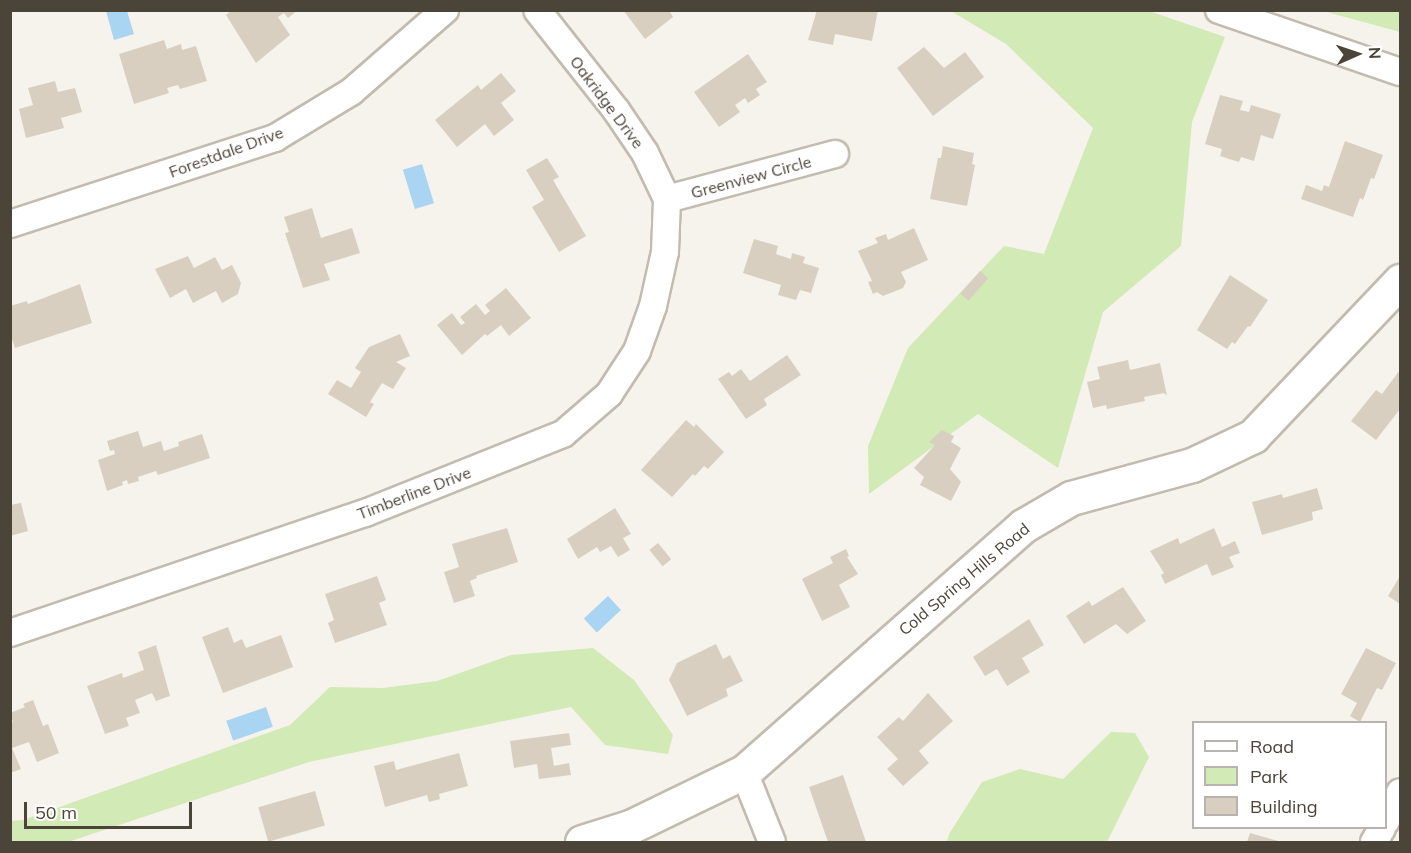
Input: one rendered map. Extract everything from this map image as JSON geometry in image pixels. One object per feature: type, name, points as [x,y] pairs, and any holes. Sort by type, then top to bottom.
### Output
[{"type":"street","name":"Forestdale Drive","points":[[10,224],[275,138],[351,92],[445,10]]},
{"type":"street","name":"Oakridge Drive","points":[[537,10],[616,110],[645,153],[667,199]]},
{"type":"street","points":[[1219,10],[1401,72]]},
{"type":"street","name":"Greenview Circle","points":[[667,199],[835,154]]},
{"type":"street","name":"Timberline Drive","points":[[10,633],[365,513],[563,434],[609,394],[637,351],[653,306],[665,252],[667,199]]},
{"type":"street","name":"Cold Spring Hills Road","points":[[582,843],[630,827],[744,772],[1023,526],[1071,498],[1192,465],[1253,436],[1401,281]]},
{"type":"street","points":[[744,772],[772,843]]},
{"type":"street","points":[[1387,819],[1401,792]]},
{"type":"street","points":[[1374,843],[1381,829]]},
{"type":"green space","points":[[951,11],[1149,11],[1225,37],[1192,122],[1181,246],[1103,312],[1058,468],[978,414],[869,494],[868,446],[908,348],[1004,246],[1044,254],[1093,128],[1006,44]]},
{"type":"green space","points":[[1323,11],[1400,11],[1400,32]]},
{"type":"green space","points":[[593,648],[634,680],[673,735],[668,754],[605,745],[571,707],[309,762],[68,842],[11,842],[11,821],[23,820],[290,725],[330,687],[383,688],[437,681],[511,655]]},
{"type":"green space","points":[[1111,732],[1135,733],[1149,757],[1107,842],[947,842],[949,834],[982,782],[1020,769],[1063,779]]},
{"type":"water","points":[[106,11],[127,11],[134,34],[114,40]]},
{"type":"water","points":[[422,164],[434,203],[415,209],[403,170]]},
{"type":"water","points":[[608,596],[621,610],[597,632],[584,619]]},
{"type":"water","points":[[266,707],[273,727],[233,741],[226,721]]},
{"type":"building","points":[[232,10],[298,10],[288,18],[284,13],[278,17],[290,35],[256,63],[226,15]]},
{"type":"building","points":[[623,10],[669,10],[673,17],[645,39]]},
{"type":"building","points":[[817,10],[878,10],[872,41],[835,34],[833,45],[808,40]]},
{"type":"building","points":[[164,40],[167,49],[181,44],[182,50],[196,46],[207,81],[180,89],[178,85],[167,88],[169,93],[134,104],[119,54]]},
{"type":"building","points":[[924,47],[944,68],[965,52],[984,77],[933,116],[897,68]]},
{"type":"building","points":[[748,54],[767,82],[756,89],[760,95],[748,103],[745,98],[735,105],[740,112],[719,127],[694,92]]},
{"type":"building","points":[[501,73],[516,91],[501,103],[514,120],[494,136],[485,124],[457,147],[435,120],[478,85],[481,90]]},
{"type":"building","points":[[55,81],[58,92],[75,88],[82,112],[61,118],[64,128],[26,138],[19,109],[33,105],[28,88]]},
{"type":"building","points":[[1220,95],[1243,101],[1240,110],[1249,112],[1251,105],[1281,114],[1273,139],[1261,135],[1254,161],[1241,157],[1239,162],[1220,156],[1222,149],[1205,144]]},
{"type":"building","points":[[1345,141],[1383,155],[1374,179],[1371,178],[1363,200],[1360,198],[1353,217],[1301,199],[1306,185],[1322,191],[1324,185],[1329,187]]},
{"type":"building","points":[[943,146],[974,153],[972,164],[975,165],[967,206],[930,199],[938,158],[941,158]]},
{"type":"building","points":[[547,158],[559,177],[553,180],[586,236],[559,252],[532,207],[544,200],[526,170]]},
{"type":"building","points":[[312,208],[321,238],[352,228],[360,253],[324,264],[330,280],[303,288],[285,233],[289,232],[284,217]]},
{"type":"building","points":[[914,228],[928,260],[901,272],[906,282],[903,288],[883,296],[877,292],[873,294],[868,282],[872,281],[858,251],[878,243],[875,238],[886,234],[888,240]]},
{"type":"building","points":[[754,239],[778,246],[776,254],[791,259],[792,253],[805,257],[803,263],[819,268],[811,293],[800,290],[796,300],[778,295],[781,285],[743,273]]},
{"type":"building","points":[[188,256],[194,268],[215,257],[222,270],[232,265],[241,283],[238,294],[222,303],[216,291],[193,303],[186,289],[170,298],[155,269]]},
{"type":"building","points":[[980,271],[988,278],[969,301],[960,294]]},
{"type":"building","points":[[1230,275],[1268,300],[1250,327],[1248,326],[1235,344],[1232,342],[1227,349],[1197,330]]},
{"type":"building","points":[[80,284],[92,323],[15,348],[10,333],[10,306],[27,301],[28,304]]},
{"type":"building","points":[[506,288],[531,318],[509,336],[501,325],[487,336],[485,334],[462,355],[437,325],[452,313],[461,325],[465,323],[460,317],[476,304],[485,315],[490,311],[485,305]]},
{"type":"building","points":[[400,334],[410,356],[396,362],[406,368],[393,389],[382,383],[370,402],[374,404],[366,417],[328,394],[337,380],[351,388],[361,372],[355,368],[369,347]]},
{"type":"building","points":[[787,355],[801,375],[764,399],[767,405],[746,419],[718,379],[729,372],[732,376],[741,369],[750,381]]},
{"type":"building","points":[[1128,360],[1130,370],[1160,363],[1167,396],[1164,393],[1144,397],[1145,401],[1107,409],[1106,405],[1093,408],[1087,382],[1100,379],[1097,367]]},
{"type":"building","points":[[1400,370],[1400,409],[1376,440],[1351,421],[1376,390],[1382,394]]},
{"type":"building","points":[[686,420],[694,427],[696,424],[724,452],[708,469],[704,466],[695,476],[693,474],[672,497],[641,470]]},
{"type":"building","points":[[942,430],[954,436],[951,442],[961,448],[950,469],[961,482],[951,501],[920,485],[924,477],[914,468],[935,445],[929,442]]},
{"type":"building","points":[[138,431],[143,447],[161,441],[164,451],[179,446],[178,442],[202,434],[210,458],[158,475],[156,471],[138,477],[139,481],[128,484],[127,480],[122,482],[123,485],[107,491],[98,460],[115,454],[114,450],[110,451],[107,441]]},
{"type":"building","points":[[1317,488],[1323,509],[1312,512],[1313,520],[1262,535],[1252,502],[1282,494],[1283,498]]},
{"type":"building","points":[[21,503],[28,531],[10,536],[10,505]]},
{"type":"building","points":[[615,508],[631,534],[623,538],[630,550],[618,557],[611,546],[600,552],[597,547],[578,559],[567,539]]},
{"type":"building","points":[[507,528],[518,562],[476,576],[477,578],[470,581],[475,596],[454,603],[444,572],[459,567],[452,544]]},
{"type":"building","points":[[1214,528],[1222,547],[1235,541],[1240,553],[1229,557],[1234,567],[1212,576],[1207,564],[1165,584],[1161,575],[1164,573],[1150,551],[1178,538],[1180,544]]},
{"type":"building","points":[[658,543],[671,559],[663,566],[649,550]]},
{"type":"building","points":[[846,549],[849,556],[847,557],[858,574],[839,585],[850,607],[822,621],[802,579],[833,563],[830,557]]},
{"type":"building","points":[[377,576],[386,600],[379,603],[387,625],[335,643],[328,623],[334,620],[325,594]]},
{"type":"building","points":[[1400,576],[1400,604],[1388,596]]},
{"type":"building","points":[[1123,587],[1146,621],[1127,634],[1116,624],[1084,644],[1066,616],[1089,601],[1092,606]]},
{"type":"building","points":[[1029,619],[1044,645],[1022,658],[1030,672],[1007,686],[997,669],[985,676],[973,657]]},
{"type":"building","points":[[228,627],[234,643],[242,639],[246,648],[281,635],[293,667],[223,693],[202,637]]},
{"type":"building","points":[[716,644],[723,659],[730,655],[743,681],[726,689],[728,696],[687,716],[669,680],[677,663]]},
{"type":"building","points":[[156,645],[170,696],[156,701],[152,693],[135,700],[140,713],[126,718],[129,726],[105,734],[87,686],[122,673],[123,678],[144,670],[138,652]]},
{"type":"building","points":[[1366,648],[1396,663],[1382,690],[1377,688],[1360,721],[1350,716],[1357,703],[1341,694]]},
{"type":"building","points":[[928,693],[953,721],[919,751],[929,763],[903,786],[887,769],[898,759],[877,737],[899,717],[903,721]]},
{"type":"building","points":[[33,700],[43,726],[48,724],[59,753],[37,762],[29,742],[12,748],[21,769],[10,773],[10,723],[13,722],[10,713],[25,707],[23,704]]},
{"type":"building","points":[[569,733],[571,745],[551,748],[554,766],[569,763],[571,775],[539,779],[537,764],[514,768],[510,741]]},
{"type":"building","points":[[459,753],[468,786],[439,794],[440,799],[429,802],[427,795],[385,807],[374,766],[394,761],[396,770]]},
{"type":"building","points":[[843,775],[866,842],[828,842],[809,787]]},
{"type":"building","points":[[315,791],[325,826],[268,842],[258,807]]},
{"type":"building","points":[[1250,833],[1282,842],[1247,842]]}]
